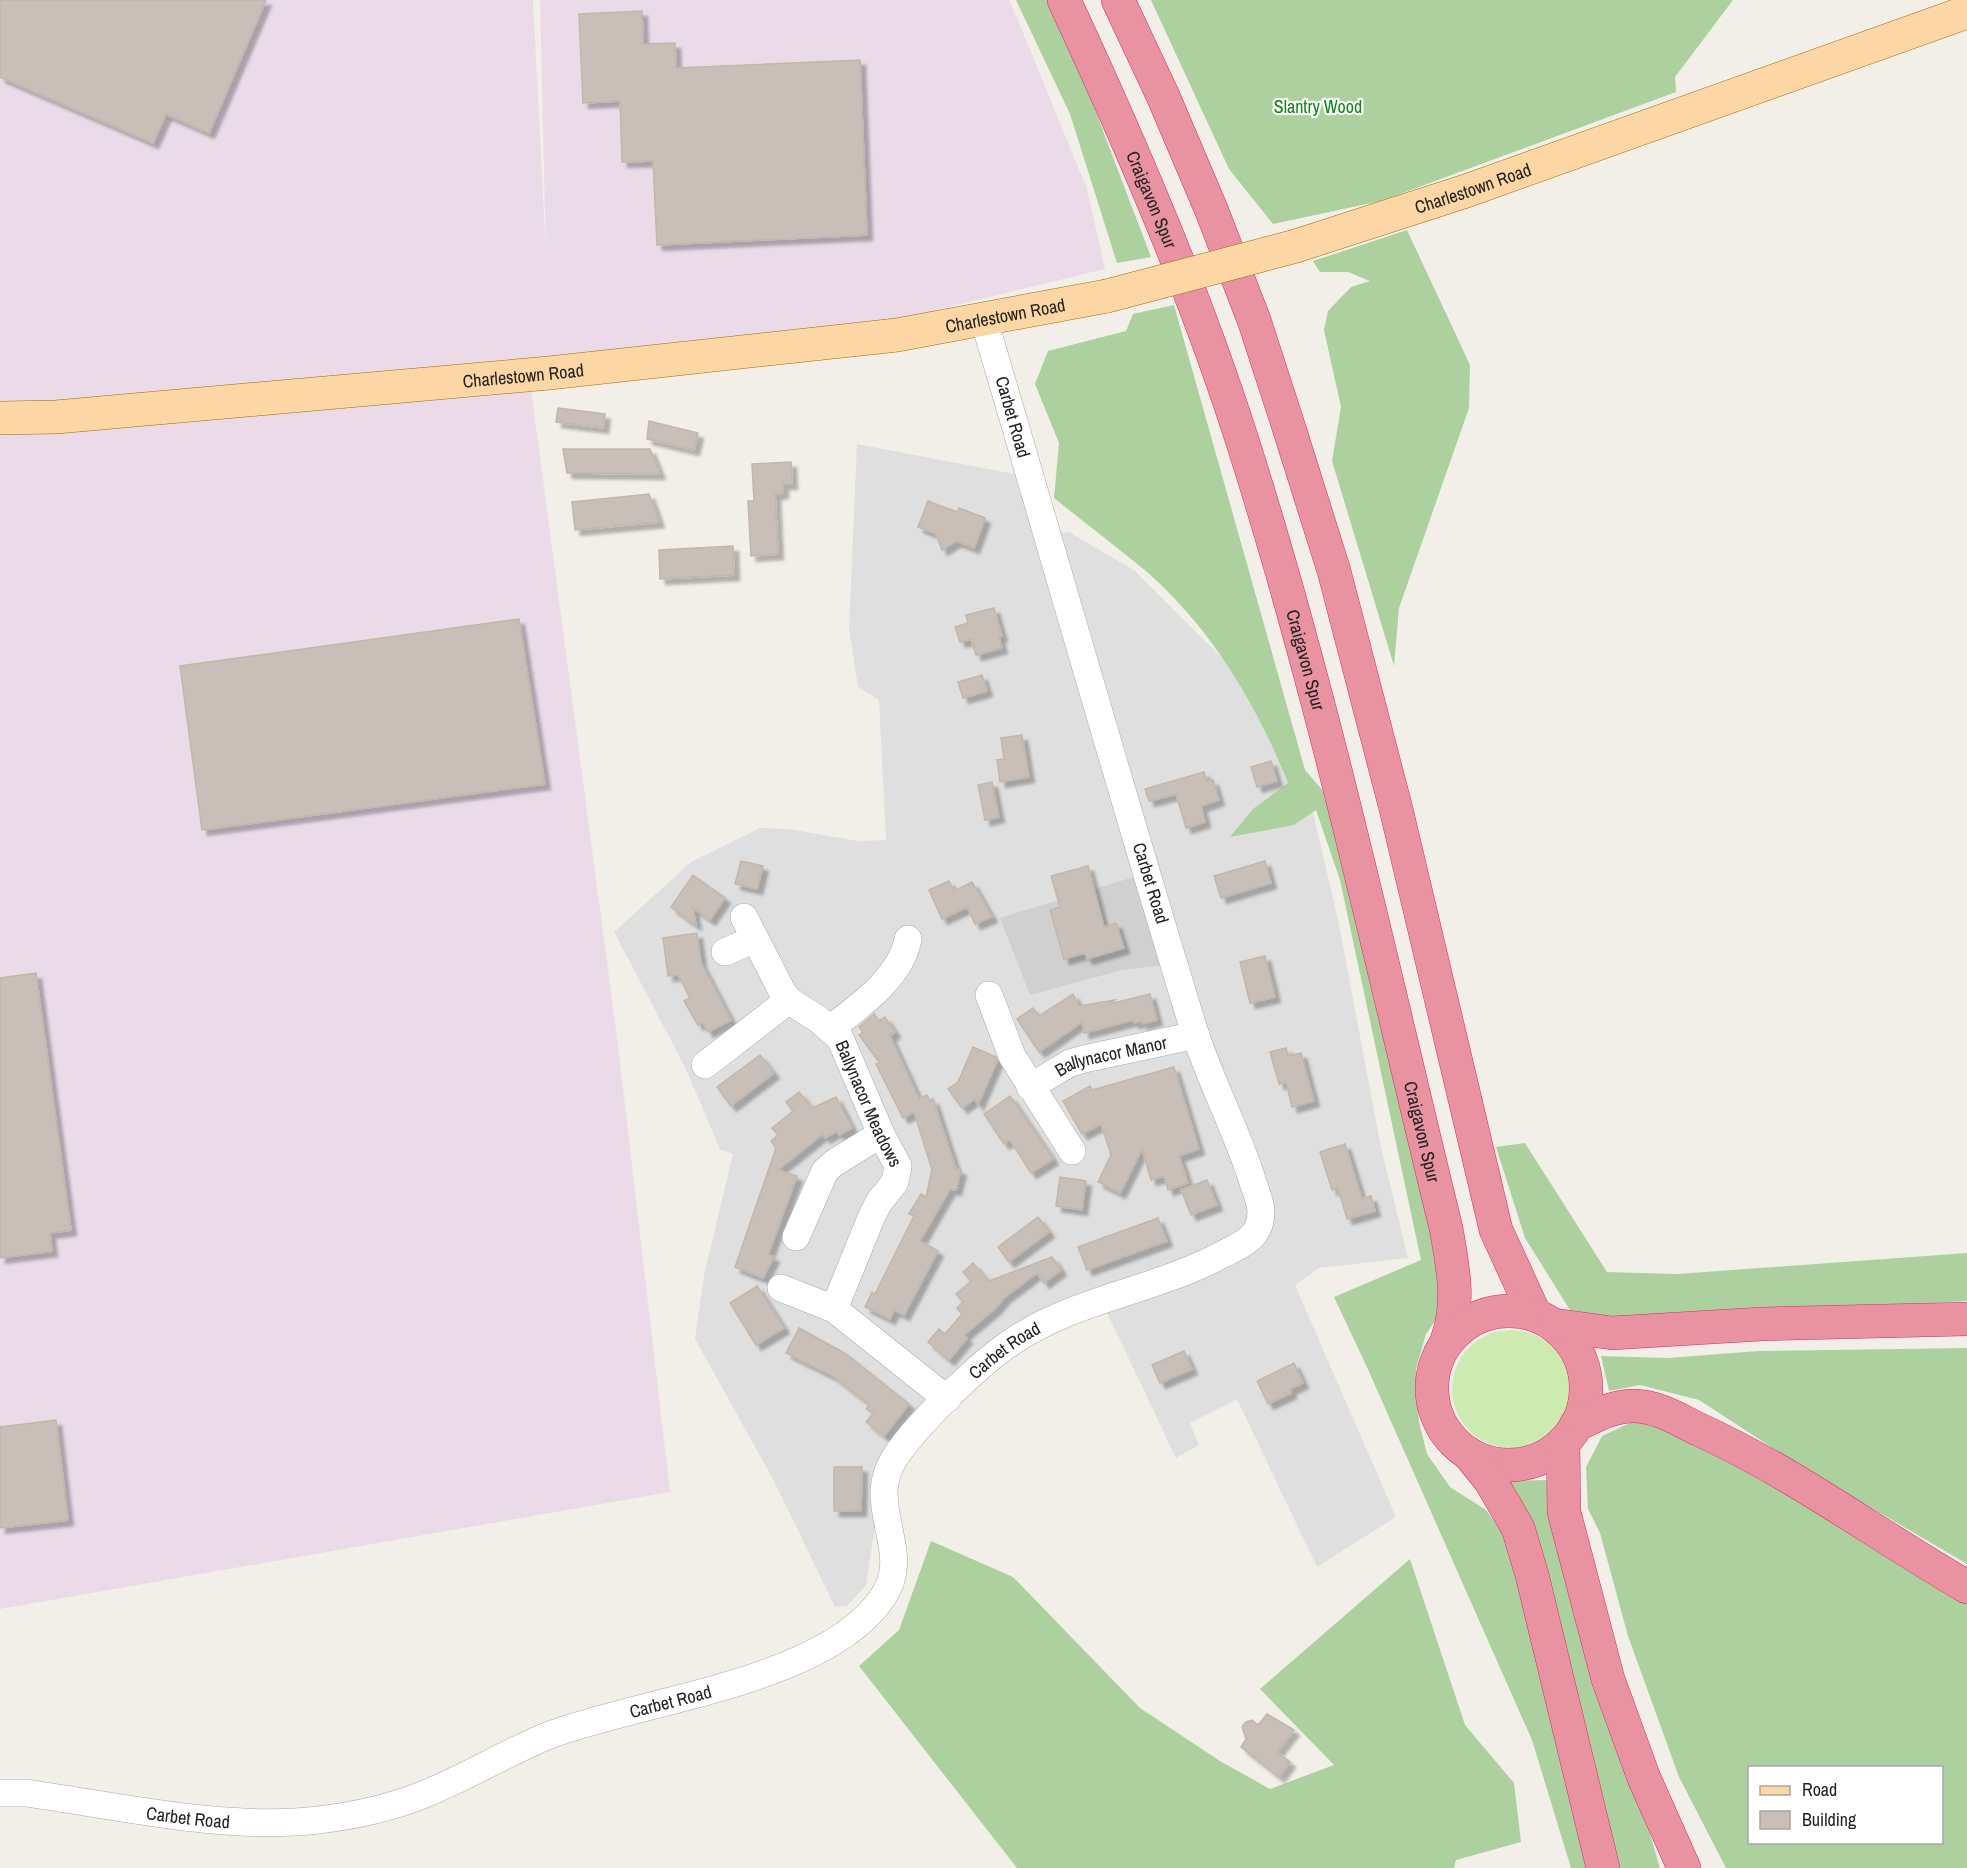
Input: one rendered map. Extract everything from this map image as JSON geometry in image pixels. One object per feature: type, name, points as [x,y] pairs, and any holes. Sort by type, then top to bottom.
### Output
[{"type":"highway","name":"Craigavon Spur","points":[[1064,0],[1130,142],[1212,351],[1249,461],[1290,601],[1446,1228],[1455,1280],[1455,1318],[1446,1343]]},
{"type":"highway","points":[[1118,0],[1163,96],[1211,209],[1254,320],[1334,571],[1393,798],[1496,1230],[1544,1320],[1569,1340],[1582,1363],[1585,1394],[1569,1434],[1564,1512],[1608,1678],[1644,1778],[1684,1868]]},
{"type":"highway","points":[[1603,1868],[1532,1575],[1518,1528],[1490,1480],[1469,1454],[1451,1439],[1444,1429],[1433,1401],[1432,1384],[1436,1361],[1446,1343],[1463,1326],[1484,1315],[1513,1311],[1544,1320],[1612,1333],[1762,1324],[1967,1319]]},
{"type":"highway","points":[[1469,1454],[1487,1462],[1509,1465],[1528,1462],[1547,1454],[1569,1434],[1602,1413],[1627,1406],[1665,1413],[1735,1446],[1798,1482],[1967,1587]]},
{"type":"main road","name":"Charlestown Road","points":[[0,418],[56,417],[549,373],[897,335],[1107,296],[1296,246],[1466,191],[1967,12]]},
{"type":"street","name":"Carbet Road","points":[[0,1793],[26,1793],[226,1821],[317,1821],[421,1796],[549,1735],[785,1667],[833,1641],[871,1610],[885,1595],[895,1564],[895,1548],[884,1494],[889,1470],[902,1448],[947,1399],[1005,1346],[1026,1333],[1076,1311],[1195,1270],[1238,1246],[1255,1233],[1260,1219],[1260,1204],[1244,1155],[1196,1035],[984,320]]},
{"type":"street","name":"Ballynacor Meadows","points":[[725,952],[750,928],[783,993],[789,1000],[831,1028],[840,1038],[881,1134],[898,1166],[899,1175],[871,1218],[834,1309]]},
{"type":"street","points":[[831,1028],[861,1005],[890,974],[903,957],[908,939]]},
{"type":"street","points":[[989,995],[1012,1056],[1072,1151]]},
{"type":"street","points":[[705,1065],[789,1000]]},
{"type":"street","name":"Ballynacor Manor","points":[[1030,1087],[1077,1061],[1196,1035]]},
{"type":"street","points":[[795,1221],[825,1171],[881,1134]]},
{"type":"street","points":[[781,1288],[834,1309],[947,1399]]},
{"type":"shaded area","points":[[0,0],[533,0],[546,255],[540,0],[1009,0],[1087,189],[1105,269],[903,318],[531,389],[618,1045],[670,1492],[0,1609]]},
{"type":"shaded area","points":[[857,444],[1019,475],[1035,536],[1069,532],[1135,571],[1294,730],[1338,920],[1381,1147],[1408,1258],[1319,1268],[1295,1285],[1396,1517],[1317,1567],[1237,1399],[1190,1423],[1199,1445],[1176,1458],[1098,1294],[956,1380],[877,1513],[866,1585],[847,1606],[835,1607],[774,1481],[695,1339],[704,1275],[733,1154],[720,1149],[685,1067],[614,932],[691,862],[760,828],[789,829],[858,841],[886,840],[879,700],[858,687],[849,628]]},
{"type":"shaded area","points":[[1137,876],[1164,965],[1122,970],[1030,995],[1000,918]]},
{"type":"green space","points":[[1016,0],[1048,0],[1067,36],[1151,257],[1117,263],[1070,114]]},
{"type":"green space","name":"Slantry Wood","points":[[1151,0],[1733,0],[1675,77],[1676,92],[1381,201],[1273,224],[1229,169]]},
{"type":"green space","points":[[1407,230],[1470,365],[1469,408],[1399,608],[1394,666],[1332,461],[1341,407],[1324,330],[1328,311],[1351,287],[1370,281],[1348,272],[1320,272],[1313,261]]},
{"type":"green space","points":[[1174,305],[1305,770],[1332,801],[1420,1174],[1445,1307],[1426,1334],[1416,1369],[1419,1422],[1427,1454],[1450,1487],[1486,1510],[1506,1538],[1592,1868],[1571,1868],[1532,1740],[1334,1297],[1421,1260],[1340,880],[1316,810],[1294,825],[1230,837],[1253,809],[1288,783],[1262,725],[1230,669],[1192,618],[1147,572],[1054,498],[1059,443],[1035,384],[1048,351],[1126,331],[1133,314]]},
{"type":"green space","points":[[1525,1143],[1607,1272],[1677,1274],[1967,1253],[1967,1301],[1643,1320],[1573,1315],[1525,1238],[1496,1147]]},
{"type":"green space","points":[[1511,1330],[1544,1340],[1560,1356],[1570,1389],[1560,1422],[1544,1438],[1511,1448],[1478,1438],[1462,1422],[1452,1389],[1462,1356],[1478,1340]]},
{"type":"green space","points":[[1967,1348],[1967,1564],[1805,1469],[1699,1400],[1640,1385],[1609,1391],[1601,1356],[1668,1358],[1758,1351]]},
{"type":"green space","points":[[1632,1422],[1669,1426],[1699,1441],[1967,1603],[1967,1868],[1726,1868],[1679,1777],[1628,1636],[1600,1533],[1588,1509],[1586,1467],[1602,1436]]},
{"type":"green space","points":[[1546,1480],[1660,1868],[1617,1868],[1500,1481]]},
{"type":"green space","points":[[931,1541],[1013,1577],[1140,1708],[1220,1761],[1270,1789],[1334,1765],[1260,1689],[1410,1559],[1465,1725],[1514,1783],[1521,1842],[1456,1860],[1454,1868],[1017,1868],[859,1666],[899,1630]]},
{"type":"building","points":[[0,0],[266,0],[209,133],[166,114],[153,143],[0,77]]},
{"type":"building","points":[[642,11],[643,44],[675,43],[676,68],[860,60],[867,235],[657,245],[653,161],[622,162],[620,101],[583,103],[579,14]]},
{"type":"building","points":[[558,408],[605,414],[603,428],[556,422]]},
{"type":"building","points":[[649,421],[698,433],[694,450],[647,439]]},
{"type":"building","points":[[563,449],[650,449],[660,474],[567,473]]},
{"type":"building","points":[[791,462],[792,484],[783,484],[783,493],[775,494],[778,554],[751,556],[748,501],[754,501],[752,464]]},
{"type":"building","points":[[649,494],[659,522],[575,530],[572,502]]},
{"type":"building","points":[[928,501],[957,512],[959,508],[985,518],[974,548],[956,541],[942,550],[936,534],[918,527]]},
{"type":"building","points":[[733,546],[734,575],[660,579],[659,550]]},
{"type":"building","points":[[994,608],[1002,636],[999,637],[1002,648],[976,655],[971,639],[960,642],[955,627],[968,623],[966,615]]},
{"type":"building","points":[[519,619],[545,784],[202,830],[180,666]]},
{"type":"building","points":[[982,675],[987,691],[963,698],[958,682]]},
{"type":"building","points":[[1022,735],[1029,777],[1000,782],[997,760],[1004,759],[1001,738]]},
{"type":"building","points":[[1271,761],[1277,781],[1257,787],[1251,767]]},
{"type":"building","points":[[1204,772],[1207,782],[1213,780],[1219,800],[1201,806],[1205,822],[1186,828],[1176,794],[1149,801],[1145,789]]},
{"type":"building","points":[[992,782],[999,817],[985,820],[978,785]]},
{"type":"building","points":[[741,861],[763,866],[757,889],[735,884]]},
{"type":"building","points":[[1265,861],[1271,883],[1221,898],[1214,876]]},
{"type":"building","points":[[1088,866],[1104,927],[1116,923],[1124,948],[1087,959],[1085,953],[1064,959],[1050,910],[1060,907],[1051,876]]},
{"type":"building","points":[[693,875],[725,898],[710,920],[693,908],[696,925],[671,907]]},
{"type":"building","points":[[949,881],[954,891],[972,882],[992,917],[975,924],[967,907],[942,919],[929,890]]},
{"type":"building","points":[[697,933],[701,963],[731,1020],[708,1032],[703,1022],[698,1025],[684,1001],[690,998],[678,975],[668,976],[663,938]]},
{"type":"building","points":[[1265,956],[1275,997],[1250,1003],[1240,962]]},
{"type":"building","points":[[36,973],[71,1230],[50,1233],[52,1251],[0,1258],[0,978]]},
{"type":"building","points":[[1073,994],[1079,1006],[1115,1000],[1110,1004],[1150,994],[1157,1020],[1142,1024],[1142,1021],[1134,1023],[1133,1020],[1084,1033],[1082,1022],[1039,1052],[1017,1019],[1033,1008],[1039,1016]]},
{"type":"building","points":[[874,1014],[879,1021],[885,1017],[895,1032],[890,1036],[919,1099],[927,1095],[930,1101],[933,1099],[956,1169],[961,1170],[956,1190],[950,1189],[920,1241],[938,1251],[904,1315],[894,1310],[890,1319],[865,1307],[872,1292],[875,1294],[914,1216],[909,1214],[921,1194],[926,1197],[932,1170],[914,1112],[903,1118],[876,1064],[880,1063],[859,1035],[863,1032],[859,1027]]},
{"type":"building","points":[[973,1047],[996,1057],[997,1061],[978,1105],[975,1099],[962,1108],[948,1089],[958,1082]]},
{"type":"building","points":[[1286,1048],[1288,1056],[1301,1053],[1314,1101],[1292,1107],[1286,1082],[1279,1084],[1270,1052]]},
{"type":"building","points":[[760,1055],[774,1073],[731,1106],[717,1087]]},
{"type":"building","points":[[1174,1067],[1199,1149],[1179,1156],[1188,1183],[1168,1190],[1164,1176],[1151,1180],[1142,1149],[1120,1193],[1098,1182],[1111,1155],[1101,1124],[1082,1134],[1063,1101],[1090,1086],[1092,1090]]},
{"type":"building","points":[[799,1092],[812,1108],[836,1097],[852,1128],[839,1135],[837,1131],[825,1138],[823,1134],[778,1170],[797,1176],[768,1255],[774,1257],[763,1278],[735,1267],[776,1148],[771,1141],[778,1135],[772,1128],[793,1111],[786,1102]]},
{"type":"building","points":[[1010,1096],[1053,1159],[1031,1173],[1010,1140],[1004,1144],[984,1114]]},
{"type":"building","points":[[1345,1144],[1362,1199],[1371,1196],[1375,1211],[1347,1219],[1338,1188],[1332,1190],[1320,1152]]},
{"type":"building","points":[[1060,1177],[1086,1181],[1082,1210],[1056,1206]]},
{"type":"building","points":[[1207,1180],[1217,1205],[1191,1215],[1181,1190]]},
{"type":"building","points":[[1038,1217],[1049,1232],[1009,1262],[998,1247]]},
{"type":"building","points":[[1158,1218],[1167,1241],[1087,1270],[1078,1247]]},
{"type":"building","points":[[1052,1257],[1061,1270],[1044,1283],[1037,1273],[1004,1298],[996,1308],[964,1335],[967,1338],[949,1360],[928,1342],[939,1329],[945,1334],[962,1314],[957,1308],[963,1302],[956,1294],[971,1281],[963,1272],[973,1263],[989,1281]]},
{"type":"building","points":[[757,1286],[784,1328],[756,1345],[730,1303]]},
{"type":"building","points":[[799,1328],[846,1354],[909,1404],[884,1436],[866,1422],[873,1414],[866,1409],[870,1405],[833,1376],[786,1353]]},
{"type":"building","points":[[1184,1351],[1192,1369],[1160,1383],[1152,1365]]},
{"type":"building","points":[[1294,1363],[1303,1383],[1290,1389],[1291,1393],[1268,1404],[1257,1381]]},
{"type":"building","points":[[56,1420],[68,1520],[0,1528],[0,1427]]},
{"type":"building","points":[[834,1467],[862,1467],[861,1511],[834,1511]]},
{"type":"building","points":[[1267,1714],[1294,1730],[1277,1752],[1290,1762],[1279,1777],[1241,1747],[1246,1739],[1242,1727],[1246,1722],[1252,1720],[1258,1725]]}]
